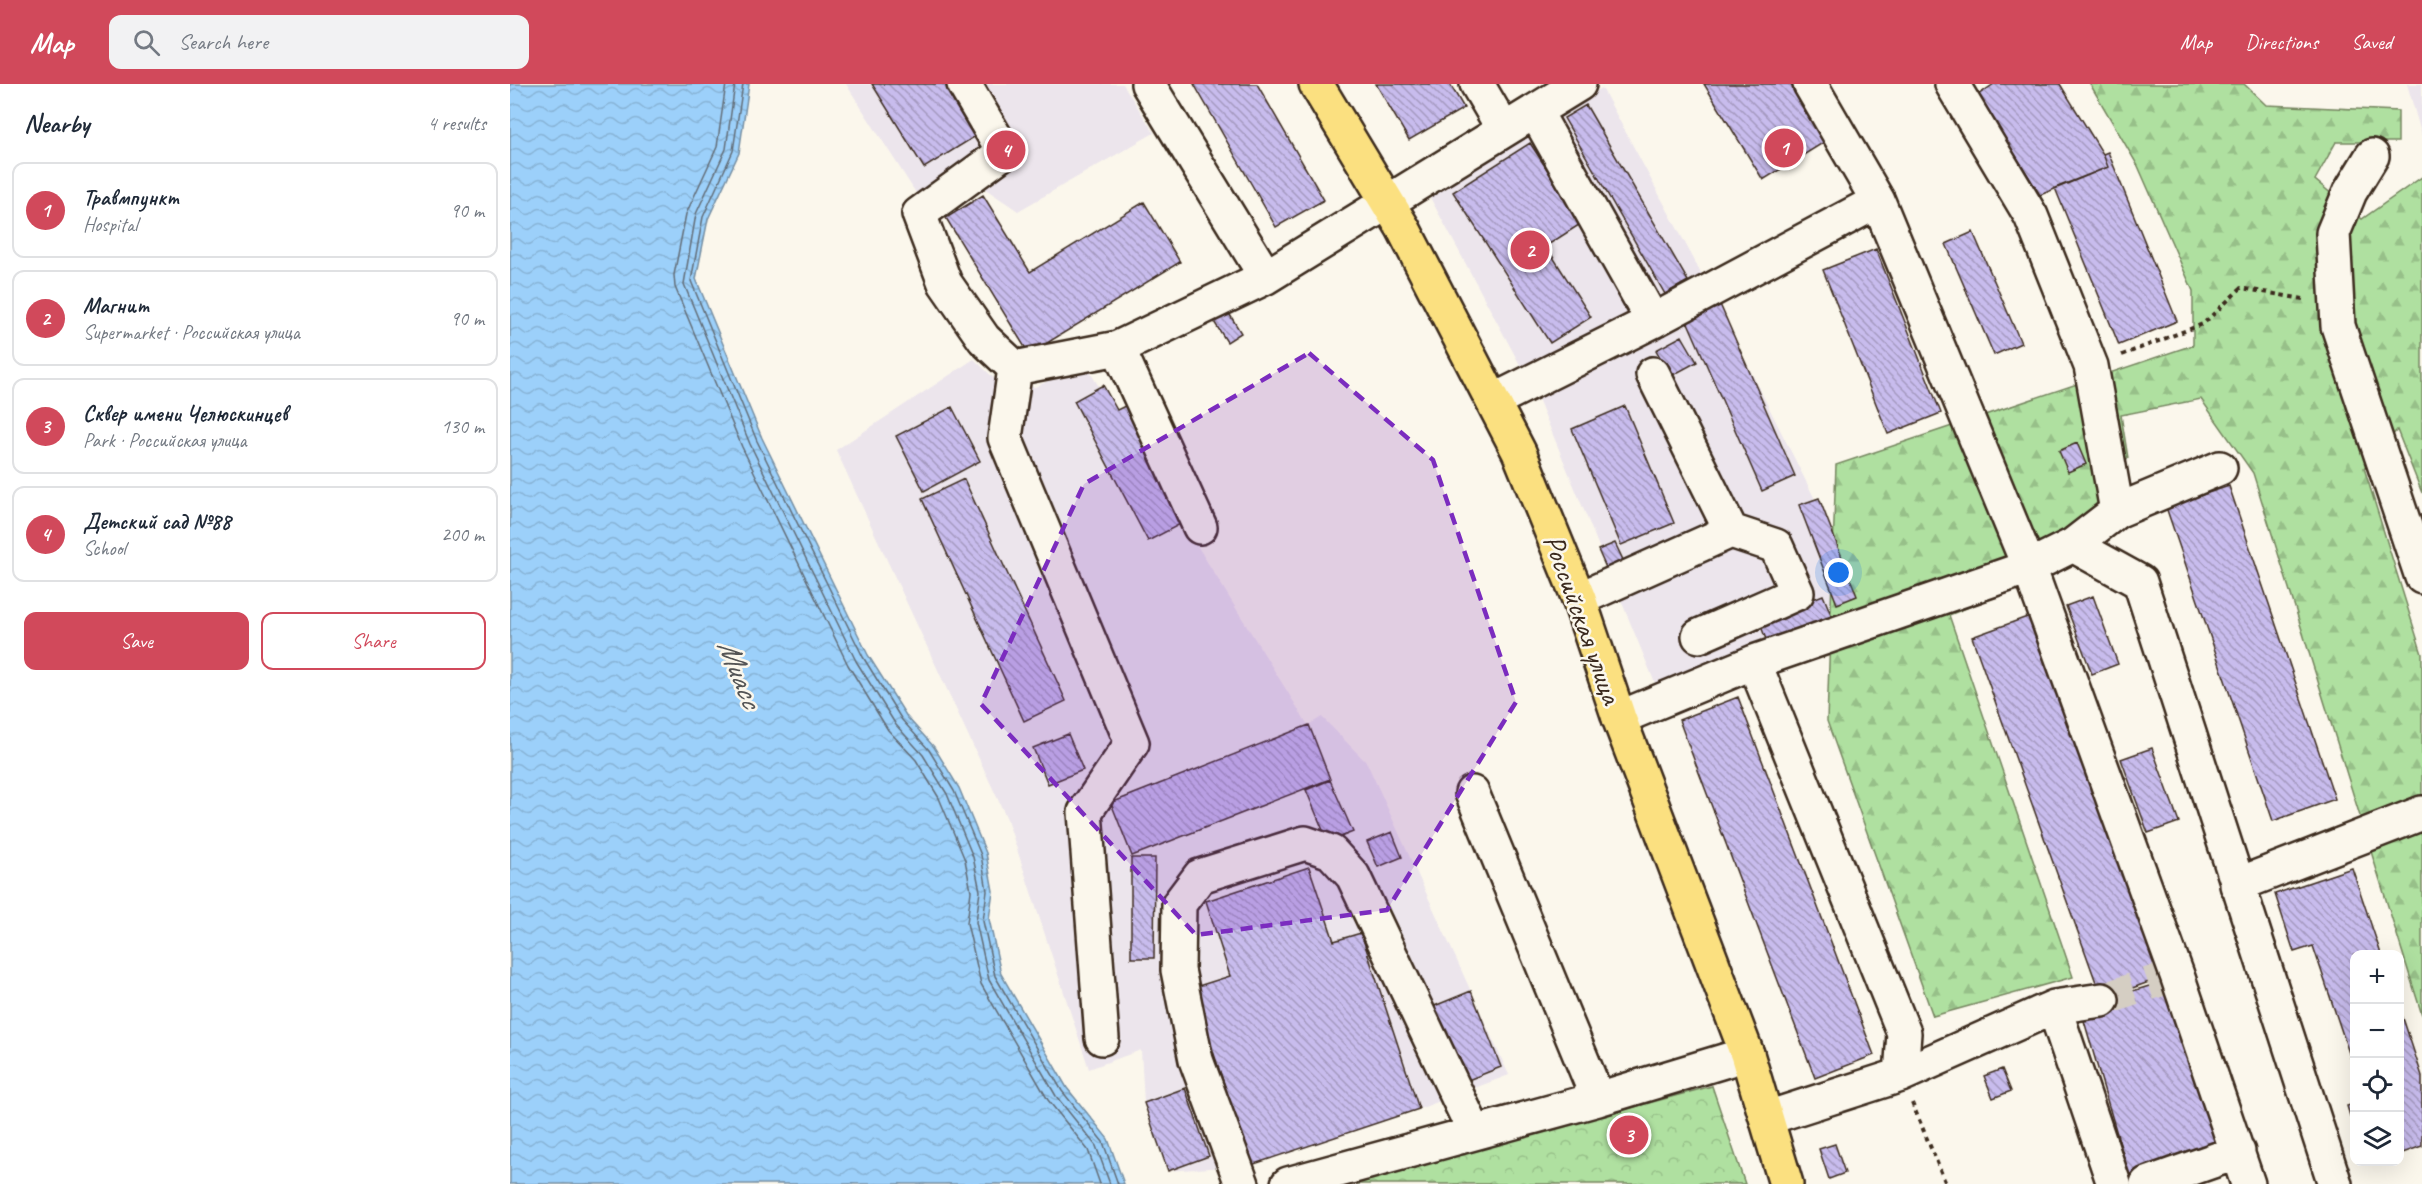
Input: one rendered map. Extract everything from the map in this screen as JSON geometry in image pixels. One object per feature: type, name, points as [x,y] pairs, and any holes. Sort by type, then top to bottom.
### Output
[{"type":"main road","name":"Российская улица","points":[[1316,84],[1388,203],[1519,452],[1579,598],[1619,717],[1747,1054],[1786,1184]]},
{"type":"lane","points":[[964,84],[1004,152],[919,214],[945,283],[984,339],[1015,368]]},
{"type":"lane","points":[[1148,84],[1266,277]]},
{"type":"lane","points":[[1477,84],[1504,130]]},
{"type":"lane","points":[[1015,368],[1118,348],[1266,277],[1579,84]]},
{"type":"lane","points":[[1810,84],[1878,201],[2029,567],[2168,977],[2238,1152],[2248,1184]]},
{"type":"lane","points":[[1952,84],[2031,216],[2091,366],[2117,511]]},
{"type":"lane","points":[[1535,111],[1653,321]]},
{"type":"lane","points":[[2372,156],[2350,192],[2333,233],[2338,326],[2422,577]]},
{"type":"lane","points":[[1493,401],[1653,321],[1878,201]]},
{"type":"lane","points":[[1118,348],[1200,527]]},
{"type":"lane","points":[[1015,368],[1005,438],[1132,743],[1084,812],[1102,1038]]},
{"type":"lane","points":[[1653,374],[1731,531]]},
{"type":"lane","points":[[1619,717],[1754,662],[2029,567],[2073,545],[2117,511],[2220,468]]},
{"type":"lane","points":[[1579,598],[1731,531],[1776,546],[1797,593],[1699,636]]},
{"type":"lane","points":[[2073,545],[2140,582],[2335,1184]]},
{"type":"lane","points":[[1754,662],[1904,1033],[1900,1075]]},
{"type":"lane","points":[[1472,794],[1598,1099]]},
{"type":"lane","points":[[2237,885],[2422,813]]},
{"type":"lane","points":[[1242,1184],[1196,1060],[1178,970],[1179,904],[1200,876],[1305,843],[1331,852],[1353,876],[1474,1131]]},
{"type":"lane","points":[[1767,1118],[1900,1075],[2054,1006],[2102,1000]]},
{"type":"lane","points":[[2054,1006],[2114,1184]]},
{"type":"lane","points":[[1288,1184],[1474,1131],[1598,1099],[1747,1054]]},
{"type":"lane","points":[[2147,1184],[2238,1152]]},
{"type":"path","points":[[2091,366],[2203,324],[2241,288],[2337,305]]},
{"type":"path","points":[[1900,1075],[1946,1184]]},
{"type":"highlighted area","points":[[1309,353],[1433,460],[1516,702],[1387,910],[1196,935],[981,704],[1084,484]]},
{"type":"shaded area","points":[[846,84],[1123,84],[1154,133],[1018,211],[953,167],[916,193]]},
{"type":"shaded area","points":[[2407,84],[2422,84],[2422,136]]},
{"type":"shaded area","points":[[1602,88],[1706,282],[1526,376],[1425,188]]},
{"type":"shaded area","points":[[1716,302],[1864,597],[1655,683],[1537,396]]},
{"type":"shaded area","points":[[974,359],[1000,384],[1035,387],[1085,364],[1308,725],[1322,717],[1367,763],[1509,1075],[1419,1109],[1251,1165],[1168,1171],[1144,1103],[1141,1050],[1089,1069],[1007,819],[836,450]]},
{"type":"green space","points":[[2090,84],[2244,84],[2266,105],[2398,111],[2398,142],[2336,142],[2315,180],[2362,219],[2422,177],[2422,493],[2397,430],[2364,468],[2422,654],[2422,1015],[2404,957],[2404,950],[2402,950],[2253,473],[2201,399],[2121,415],[2128,458],[2047,576],[1949,615],[2073,977],[1933,1016],[1827,721],[1836,465],[2193,345],[2193,291],[2138,166]]},
{"type":"green space","points":[[1712,1086],[1745,1184],[1347,1184]]},
{"type":"water","name":"Миасс","points":[[510,84],[749,84],[739,153],[708,219],[696,279],[762,438],[868,655],[907,717],[934,747],[959,788],[986,853],[993,891],[989,919],[1001,974],[1067,1088],[1108,1139],[1124,1184],[510,1184]]},
{"type":"building","points":[[872,84],[948,84],[979,134],[924,168]]},
{"type":"building","points":[[1194,84],[1257,84],[1324,200],[1276,227]]},
{"type":"building","points":[[1376,84],[1450,84],[1464,108],[1409,140]]},
{"type":"building","points":[[1704,84],[1791,84],[1826,141],[1763,180]]},
{"type":"building","points":[[1994,84],[2060,84],[2103,154],[2108,167],[2040,195],[1978,95]]},
{"type":"building","points":[[1586,105],[1688,281],[1665,294],[1564,118]]},
{"type":"building","points":[[1530,143],[1582,223],[1546,246],[1591,317],[1550,343],[1453,192]]},
{"type":"building","points":[[2108,152],[2177,321],[2119,345],[2055,188],[2108,167],[2103,154]]},
{"type":"building","points":[[983,195],[1030,272],[1144,202],[1180,262],[1029,354],[946,218]]},
{"type":"building","points":[[1973,232],[2021,343],[1994,355],[1946,244]]},
{"type":"building","points":[[1876,249],[1941,413],[1888,434],[1823,270]]},
{"type":"building","points":[[1719,302],[1795,476],[1762,491],[1685,316]]},
{"type":"building","points":[[1224,305],[1241,333],[1227,342],[1209,314]]},
{"type":"building","points":[[1682,336],[1697,362],[1671,376],[1656,350]]},
{"type":"building","points":[[1103,385],[1117,410],[1131,403],[1192,518],[1148,541],[1074,401]]},
{"type":"building","points":[[1625,406],[1674,523],[1621,545],[1572,429]]},
{"type":"building","points":[[952,407],[980,461],[924,491],[896,436]]},
{"type":"building","points":[[2077,443],[2086,464],[2068,472],[2059,451]]},
{"type":"building","points":[[964,479],[1066,701],[1024,721],[922,499]]},
{"type":"building","points":[[2229,486],[2335,799],[2273,821],[2166,507]]},
{"type":"building","points":[[1819,498],[1857,596],[1837,604],[1799,505]]},
{"type":"building","points":[[1615,543],[1624,562],[1607,570],[1598,550]]},
{"type":"building","points":[[1823,595],[1832,617],[1767,642],[1759,621]]},
{"type":"building","points":[[2093,596],[2118,664],[2092,674],[2066,606]]},
{"type":"building","points":[[2030,616],[2160,978],[2102,999],[1972,637]]},
{"type":"building","points":[[1738,697],[1874,1055],[1815,1078],[1679,720]]},
{"type":"building","points":[[1309,725],[1330,779],[1132,856],[1111,803]]},
{"type":"building","points":[[1068,734],[1083,770],[1048,784],[1033,748]]},
{"type":"building","points":[[2152,748],[2179,822],[2148,833],[2121,759]]},
{"type":"building","points":[[1330,780],[1353,832],[1328,842],[1306,790]]},
{"type":"building","points":[[1392,832],[1402,857],[1378,867],[1367,842]]},
{"type":"building","points":[[1131,858],[1155,858],[1154,958],[1131,958]]},
{"type":"building","points":[[1309,867],[1334,941],[1361,933],[1419,1109],[1251,1165],[1192,988],[1230,976],[1206,901]]},
{"type":"building","points":[[2352,868],[2380,950],[2350,950],[2350,1056],[2313,946],[2294,952],[2275,894]]},
{"type":"building","points":[[2169,980],[2218,1149],[2129,1175],[2080,1007]]},
{"type":"building","points":[[1471,991],[1501,1067],[1463,1082],[1432,1007]]},
{"type":"building","points":[[2404,1021],[2422,1076],[2422,1146],[2404,1153]]},
{"type":"building","points":[[2002,1069],[2011,1091],[1993,1098],[1984,1076]]},
{"type":"building","points":[[1185,1088],[1209,1156],[1168,1171],[1144,1103]]},
{"type":"building","points":[[1835,1144],[1845,1173],[1829,1179],[1819,1149]]},
{"type":"tunnel","points":[[2102,1000],[2160,980]]},
{"type":"place","name":"Травмпункт","points":[[1784,148]]},
{"type":"place","name":"Детский сад №88","points":[[1006,150]]},
{"type":"place","name":"Магнит","points":[[1530,250]]},
{"type":"place","name":"Сквер имени Челюскинцев","points":[[1629,1135]]}]
